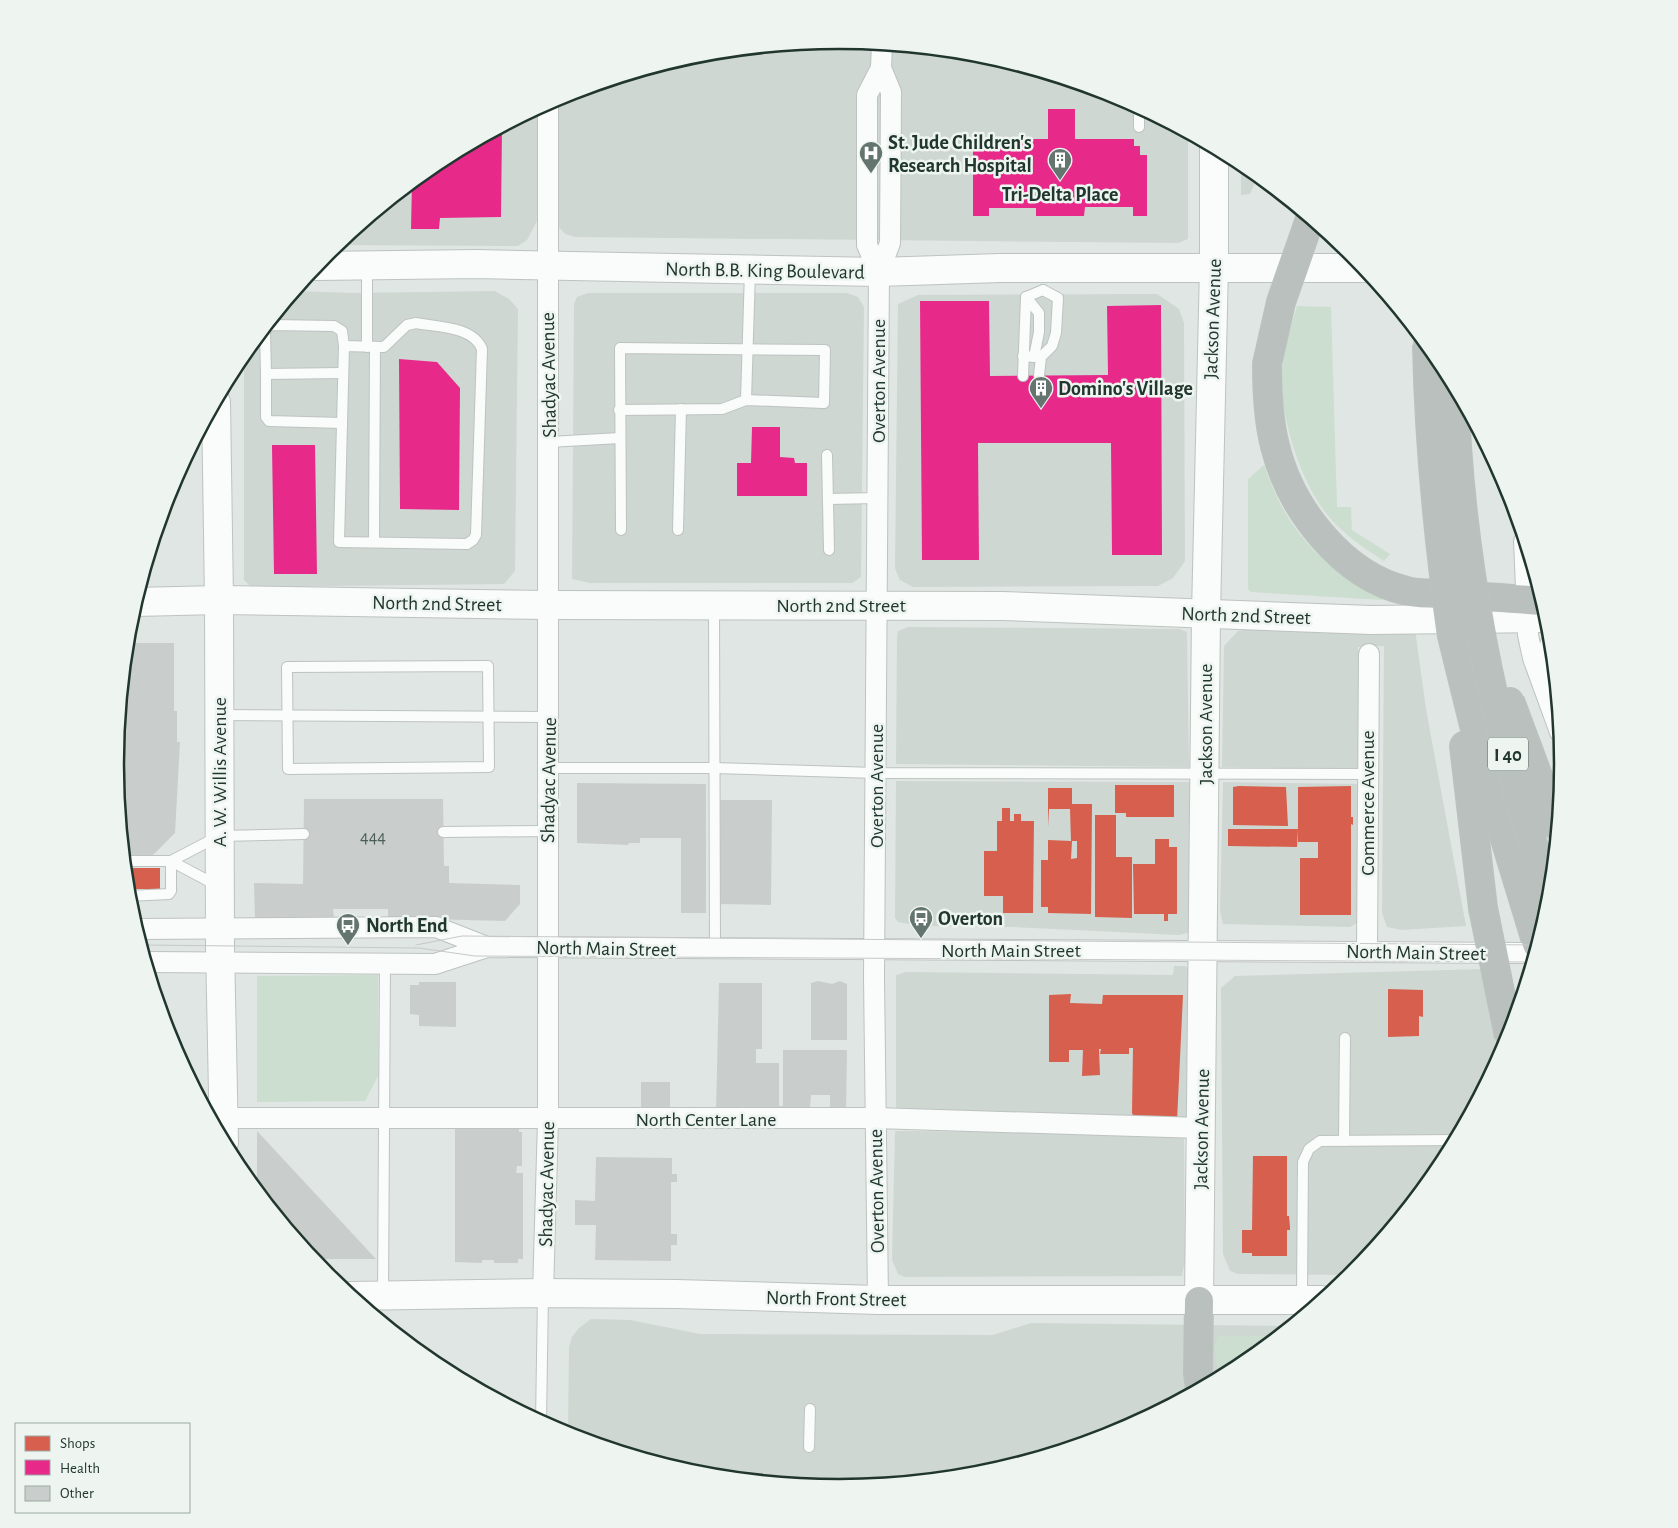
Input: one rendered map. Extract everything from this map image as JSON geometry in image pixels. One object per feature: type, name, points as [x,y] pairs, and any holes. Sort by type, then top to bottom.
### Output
[{"type":"highway","points":[[1308,224],[1281,302],[1267,364],[1270,423],[1283,472],[1308,518],[1325,539],[1360,570],[1406,591],[1535,609]]},
{"type":"highway","name":"I 40","points":[[1427,358],[1429,432],[1437,531],[1452,636],[1488,781],[1534,933]]},
{"type":"highway","name":"I 40","points":[[1455,401],[1460,484],[1476,608],[1498,719],[1524,815],[1545,880]]},
{"type":"highway","points":[[1476,608],[1553,815]]},
{"type":"highway","points":[[1452,636],[1483,908],[1507,1020]]},
{"type":"highway","points":[[1199,1301],[1199,1380]]},
{"type":"street","name":"Overton Avenue","points":[[878,1300],[875,949],[879,272],[867,245],[867,95],[882,68],[882,50]]},
{"type":"street","name":"Shadyac Avenue","points":[[544,1293],[548,1120],[548,111]]},
{"type":"street","name":"Jackson Avenue","points":[[1199,1301],[1206,773],[1206,614],[1214,266],[1214,155]]},
{"type":"street","name":"North B.B. King Boulevard","points":[[325,266],[547,266],[879,272],[1042,279],[1214,266],[1354,268]]},
{"type":"street","name":"A. W. Willis Avenue","points":[[216,413],[219,600],[220,1122]]},
{"type":"street","points":[[1530,581],[1535,609],[1533,658],[1552,709]]},
{"type":"street","name":"North 2nd Street","points":[[142,602],[219,600],[549,605],[1074,608],[1371,620],[1535,609]]},
{"type":"street","name":"Commerce Avenue","points":[[1367,952],[1369,654]]},
{"type":"street","points":[[1540,673],[1546,657]]},
{"type":"street","name":"North Main Street","points":[[143,929],[436,927],[487,947]]},
{"type":"street","name":"North Main Street","points":[[152,962],[435,964],[487,947],[1529,953]]},
{"type":"street","name":"North Center Lane","points":[[222,1126],[384,1119],[875,1118],[1201,1128]]},
{"type":"street","name":"North Front Street","points":[[361,1296],[544,1293],[878,1300],[1311,1300]]},
{"type":"lane","points":[[1139,115],[1139,127]]},
{"type":"lane","points":[[367,266],[371,347],[374,542]]},
{"type":"lane","points":[[746,400],[750,270]]},
{"type":"lane","points":[[1023,376],[1033,357],[1052,346],[1056,333],[1058,298],[1042,279],[1026,297],[1033,357],[1039,376]]},
{"type":"lane","points":[[275,325],[337,326],[342,331],[344,346],[339,542],[467,544],[476,535],[482,349],[479,342],[471,334],[416,323],[407,325],[384,347],[344,346]]},
{"type":"lane","points":[[265,338],[266,417],[268,421],[342,424]]},
{"type":"lane","points":[[619,410],[722,409],[746,400],[824,403],[825,350],[620,348],[619,410],[621,530]]},
{"type":"lane","points":[[266,374],[343,374]]},
{"type":"lane","points":[[678,530],[681,409]]},
{"type":"lane","points":[[549,442],[620,438]]},
{"type":"lane","points":[[827,455],[829,550]]},
{"type":"lane","points":[[828,499],[878,498]]},
{"type":"lane","points":[[714,606],[715,948]]},
{"type":"lane","points":[[488,666],[489,717],[489,767],[288,769],[287,667],[488,666]]},
{"type":"lane","points":[[219,715],[548,717]]},
{"type":"lane","points":[[548,768],[714,768],[876,773],[1367,774]]},
{"type":"lane","points":[[444,832],[547,831]]},
{"type":"lane","points":[[131,861],[170,861],[220,836],[304,834]]},
{"type":"lane","points":[[170,861],[219,886]]},
{"type":"lane","points":[[136,896],[169,894],[171,890],[170,861]]},
{"type":"lane","points":[[383,1296],[385,964]]},
{"type":"lane","points":[[1344,1141],[1345,1038]]},
{"type":"lane","points":[[1311,1300],[1303,1162],[1309,1149],[1320,1141],[1447,1140]]},
{"type":"lane","points":[[541,1414],[544,1293]]},
{"type":"lane","points":[[809,1447],[810,1409]]},
{"type":"shaded area","name":"St. Jude Children's Research Hospital","points":[[792,50],[886,50],[979,62],[1024,73],[1113,103],[1188,140],[1188,239],[1178,243],[575,237],[565,234],[558,226],[555,108],[609,87],[654,73],[699,62],[746,55]]},
{"type":"shaded area","points":[[538,116],[537,221],[527,240],[518,246],[347,245],[367,226],[442,169],[481,145]]},
{"type":"shaded area","points":[[1241,173],[1255,183],[1250,194],[1241,195]]},
{"type":"shaded area","points":[[302,291],[352,293],[495,291],[509,299],[518,309],[515,571],[504,584],[251,587],[244,580],[244,367]]},
{"type":"shaded area","points":[[588,293],[847,293],[858,297],[864,307],[861,577],[852,583],[590,583],[572,579],[574,304],[577,297]]},
{"type":"shaded area","points":[[1157,294],[1179,309],[1184,323],[1185,561],[1173,578],[1158,586],[913,587],[900,580],[895,568],[898,304],[918,295]]},
{"type":"shaded area","points":[[908,627],[1180,629],[1187,632],[1189,767],[896,764],[897,637],[898,631]]},
{"type":"shaded area","points":[[1250,629],[1415,629],[1426,709],[1466,926],[1401,930],[1387,927],[1382,913],[1384,646],[1358,647],[1358,769],[1222,767],[1224,646],[1238,631]]},
{"type":"shaded area","points":[[896,781],[1192,782],[1192,912],[1188,933],[1179,935],[1013,927],[920,926],[898,922],[895,918]]},
{"type":"shaded area","points":[[1223,782],[1360,784],[1359,922],[1350,927],[1223,924],[1220,911]]},
{"type":"shaded area","points":[[1174,966],[1185,966],[1192,972],[1193,997],[1188,995],[1186,1121],[896,1114],[896,975],[906,972],[1173,975]]},
{"type":"shaded area","points":[[1484,969],[1499,1041],[1458,1122],[1434,1161],[1377,1236],[1340,1275],[1238,1274],[1230,1271],[1223,1254],[1221,988],[1235,976]]},
{"type":"shaded area","points":[[895,1131],[1184,1133],[1185,1260],[1182,1276],[905,1277],[898,1274],[892,1260]]},
{"type":"shaded area","points":[[591,1319],[630,1320],[700,1334],[993,1335],[1031,1323],[1281,1326],[1236,1359],[1197,1383],[1113,1425],[1069,1441],[979,1466],[886,1478],[839,1479],[792,1478],[699,1466],[654,1455],[568,1426],[569,1347],[572,1337],[579,1328]]},
{"type":"green space","points":[[1297,306],[1331,307],[1337,507],[1351,507],[1352,530],[1390,554],[1384,561],[1349,536],[1330,518],[1319,504],[1310,487],[1294,448],[1284,406],[1282,369],[1286,345]]},
{"type":"green space","points":[[1264,465],[1278,499],[1305,540],[1344,576],[1383,600],[1251,592],[1248,589],[1248,479]]},
{"type":"green space","points":[[378,975],[378,1076],[365,1101],[257,1102],[257,976]]},
{"type":"green space","points":[[1218,1336],[1267,1336],[1218,1370],[1214,1348]]},
{"type":"building: Shops","points":[[1115,785],[1174,785],[1174,817],[1126,817],[1126,813],[1115,813]]},
{"type":"building: Shops","points":[[1351,786],[1351,817],[1353,817],[1353,825],[1351,824],[1351,915],[1300,915],[1300,858],[1318,858],[1318,842],[1298,842],[1298,787]]},
{"type":"building: Shops","points":[[1233,787],[1286,787],[1288,826],[1233,825]]},
{"type":"building: Shops","points":[[1048,788],[1072,788],[1072,804],[1092,804],[1091,914],[1048,913],[1048,907],[1041,907],[1041,860],[1048,860],[1048,840],[1071,841],[1070,809],[1049,809],[1048,827]],"holes":[[[1072,841],[1077,841],[1077,858],[1071,859]]]},
{"type":"building: Shops","points":[[1002,808],[1010,808],[1010,821],[1014,821],[1014,814],[1021,814],[1021,821],[1034,821],[1033,913],[1003,913],[1003,896],[984,896],[984,851],[997,851],[997,821],[1002,821]]},
{"type":"building: Shops","points":[[1095,815],[1116,815],[1116,857],[1132,857],[1132,918],[1095,917]]},
{"type":"building: Shops","points":[[1228,829],[1298,829],[1297,847],[1228,846]]},
{"type":"building: Shops","points":[[1155,839],[1169,839],[1169,847],[1177,847],[1177,914],[1168,914],[1168,921],[1164,921],[1164,914],[1134,914],[1133,864],[1155,864]]},
{"type":"building: Shops","points":[[132,868],[160,868],[160,889],[135,889]]},
{"type":"building: Shops","points":[[1388,989],[1423,990],[1423,1017],[1419,1016],[1419,1036],[1388,1037]]},
{"type":"building: Shops","points":[[1071,994],[1070,1003],[1102,1004],[1103,995],[1183,995],[1177,1121],[1134,1118],[1132,1113],[1133,1048],[1129,1048],[1129,1054],[1100,1054],[1101,1049],[1099,1049],[1100,1075],[1082,1076],[1083,1050],[1069,1050],[1069,1062],[1049,1062],[1049,995]]},
{"type":"building: Shops","points":[[1253,1156],[1287,1156],[1287,1216],[1289,1216],[1290,1230],[1287,1230],[1287,1256],[1252,1256],[1252,1253],[1242,1253],[1242,1230],[1252,1230]]},
{"type":"building: Health","name":"Tri-Delta Place","points":[[1048,109],[1075,109],[1075,139],[1134,139],[1134,146],[1140,146],[1140,155],[1147,155],[1147,216],[1133,216],[1133,207],[1085,207],[1084,216],[1036,216],[1036,208],[989,208],[989,216],[973,216],[973,150],[982,150],[982,139],[1048,139]]},
{"type":"building: Health","points":[[502,134],[501,217],[440,218],[439,229],[411,229],[412,191],[442,169]]},
{"type":"building: Health","name":"Domino's Village","points":[[920,301],[989,301],[990,376],[1108,375],[1107,306],[1161,305],[1162,555],[1112,555],[1111,443],[978,443],[979,560],[922,560]]},
{"type":"building: Health","points":[[399,359],[437,362],[460,388],[459,510],[400,509]]},
{"type":"building: Health","points":[[752,427],[780,427],[780,457],[794,458],[795,463],[807,463],[807,496],[737,496],[737,463],[751,463]]},
{"type":"building: Health","points":[[272,445],[315,445],[317,574],[274,574]]},
{"type":"building: Other","points":[[134,643],[174,643],[174,711],[177,711],[177,742],[180,742],[175,833],[152,856],[130,856],[125,811],[125,717]]},
{"type":"building: Other","points":[[577,783],[706,784],[706,913],[681,913],[681,838],[640,838],[640,843],[629,843],[628,845],[577,843]]},
{"type":"building: Other","points":[[304,799],[443,799],[444,866],[449,866],[449,883],[520,885],[520,904],[505,921],[388,918],[388,909],[333,909],[334,918],[255,920],[254,883],[303,884]]},
{"type":"building: Other","points":[[719,800],[772,800],[771,905],[719,904]]},
{"type":"building: Other","points":[[818,981],[832,984],[840,981],[847,984],[847,1040],[811,1040],[811,983]]},
{"type":"building: Other","points":[[419,982],[456,982],[456,1027],[419,1026],[419,1015],[410,1014],[410,985],[419,985]]},
{"type":"building: Other","points":[[719,983],[762,983],[762,1049],[756,1049],[756,1063],[779,1063],[779,1106],[783,1106],[782,1112],[716,1112]]},
{"type":"building: Other","points":[[783,1050],[847,1050],[846,1112],[830,1112],[830,1095],[811,1095],[810,1107],[783,1107]]},
{"type":"building: Other","points":[[641,1082],[670,1082],[670,1108],[641,1108]]},
{"type":"building: Other","points":[[455,1127],[519,1127],[519,1132],[522,1132],[522,1166],[517,1166],[516,1173],[523,1173],[523,1259],[518,1259],[518,1263],[494,1263],[494,1260],[482,1260],[482,1263],[455,1262]]},
{"type":"building: Other","points":[[257,1131],[376,1259],[323,1259],[301,1236],[257,1179]]},
{"type":"building: Other","points":[[596,1157],[672,1158],[672,1174],[677,1174],[677,1182],[671,1182],[671,1234],[677,1234],[677,1245],[671,1245],[671,1261],[595,1260],[596,1225],[575,1225],[575,1200],[595,1201]]},
{"type":"tram line","points":[[416,945],[462,936],[1531,945]]},
{"type":"tram line","points":[[147,945],[419,948],[475,956],[1526,962]]},
{"type":"place","name":"St. Jude Children's Research Hospital","points":[[871,174]]},
{"type":"place","name":"Tri-Delta Place","points":[[1060,181]]},
{"type":"place","name":"Domino's Village","points":[[1041,409]]},
{"type":"place","name":"Overton","points":[[921,939]]},
{"type":"place","name":"North End","points":[[348,946]]}]
